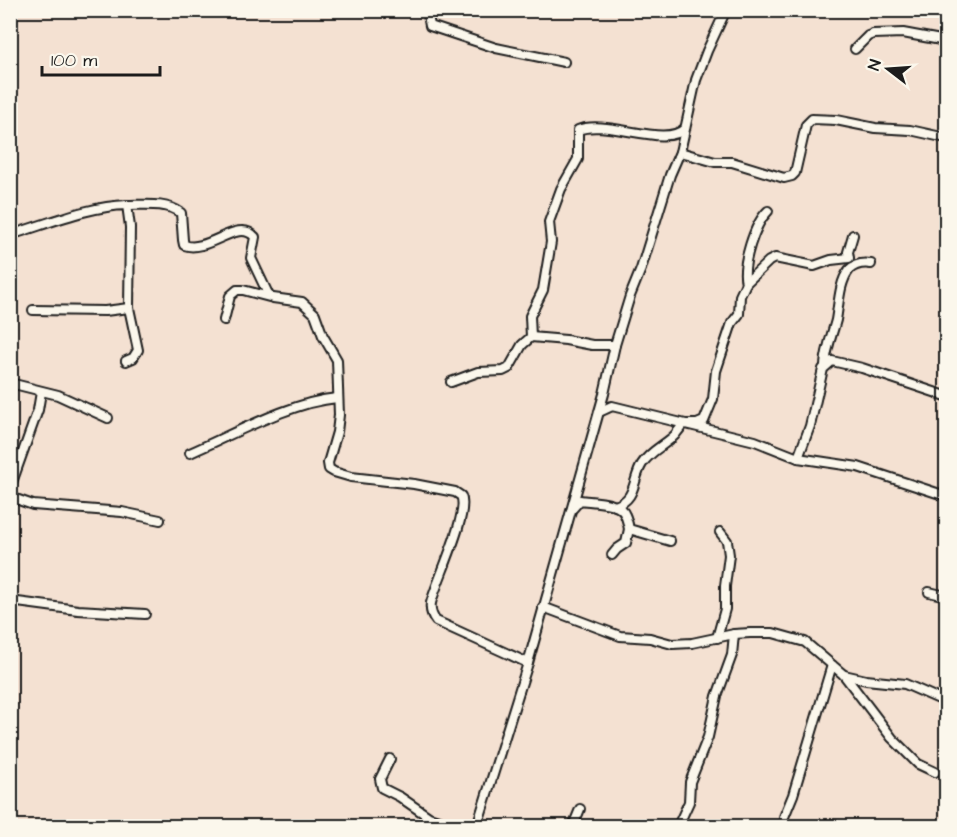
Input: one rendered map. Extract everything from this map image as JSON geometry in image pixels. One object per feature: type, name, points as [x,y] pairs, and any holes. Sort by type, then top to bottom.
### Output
[{"type":"street","points":[[427,10],[430,26],[496,48],[564,62]]},
{"type":"street","points":[[477,826],[528,663],[604,394],[615,345],[667,184],[680,152],[696,80],[726,10]]},
{"type":"street","points":[[855,49],[873,34],[903,33],[946,40]]},
{"type":"street","points":[[680,152],[715,162],[737,164],[784,178],[795,173],[806,125],[812,119],[836,120],[875,128],[910,130],[946,138]]},
{"type":"street","points":[[531,337],[530,316],[543,290],[551,242],[549,222],[561,189],[578,159],[578,130],[592,127],[653,135],[680,134],[686,126]]},
{"type":"street","points":[[126,361],[133,358],[138,350],[129,308],[130,227],[127,205]]},
{"type":"street","points":[[10,235],[110,206],[153,205],[176,209],[181,213],[184,244],[189,246],[196,247],[211,243],[234,231],[252,233],[255,237],[251,258],[269,296]]},
{"type":"street","points":[[746,284],[744,269],[748,255],[761,218],[768,210]]},
{"type":"street","points":[[798,458],[810,426],[825,365],[825,354],[836,320],[841,289],[848,272],[848,252],[853,235]]},
{"type":"street","points":[[684,424],[697,424],[704,421],[709,412],[716,371],[732,323],[739,314],[740,296],[746,284],[775,258],[814,266],[831,260],[849,258]]},
{"type":"street","points":[[848,272],[860,264],[871,264]]},
{"type":"street","points":[[224,321],[230,296],[232,293],[243,290],[302,302],[315,314],[323,336],[337,360],[339,415],[337,432],[328,463],[329,469],[363,480],[414,484],[455,492],[464,501],[449,556],[431,603],[432,616],[436,621],[528,663]]},
{"type":"street","points":[[33,310],[96,312],[129,308]]},
{"type":"street","points":[[451,382],[478,372],[503,371],[509,368],[522,345],[531,337],[592,345],[615,345]]},
{"type":"street","points":[[825,365],[836,361],[946,396]]},
{"type":"street","points":[[10,383],[67,398],[108,418]]},
{"type":"street","points":[[10,488],[38,411],[41,392]]},
{"type":"street","points":[[604,394],[612,406]]},
{"type":"street","points":[[190,453],[287,410],[318,400],[338,398]]},
{"type":"street","points":[[599,412],[612,406],[754,441],[798,458],[858,467],[946,496]]},
{"type":"street","points":[[615,506],[632,495],[642,464],[684,424]]},
{"type":"street","points":[[10,497],[33,505],[122,512],[159,520]]},
{"type":"street","points":[[569,518],[575,504],[580,500],[621,508],[629,529],[626,543],[612,555]]},
{"type":"street","points":[[629,529],[670,541]]},
{"type":"street","points":[[717,638],[725,609],[729,555],[727,541],[720,532]]},
{"type":"street","points":[[929,592],[946,596]]},
{"type":"street","points":[[10,601],[78,610],[145,614]]},
{"type":"street","points":[[543,607],[620,636],[650,638],[672,644],[692,643],[734,634],[773,633],[805,642],[844,675],[901,747],[918,764],[935,772]]},
{"type":"street","points":[[678,826],[689,802],[690,782],[708,737],[717,696],[732,656],[734,634]]},
{"type":"street","points":[[784,817],[793,795],[832,665]]},
{"type":"street","points":[[844,675],[905,684],[946,702]]},
{"type":"street","points":[[390,759],[380,779],[382,788],[429,817],[458,826]]},
{"type":"street","points":[[573,826],[580,809]]}]
